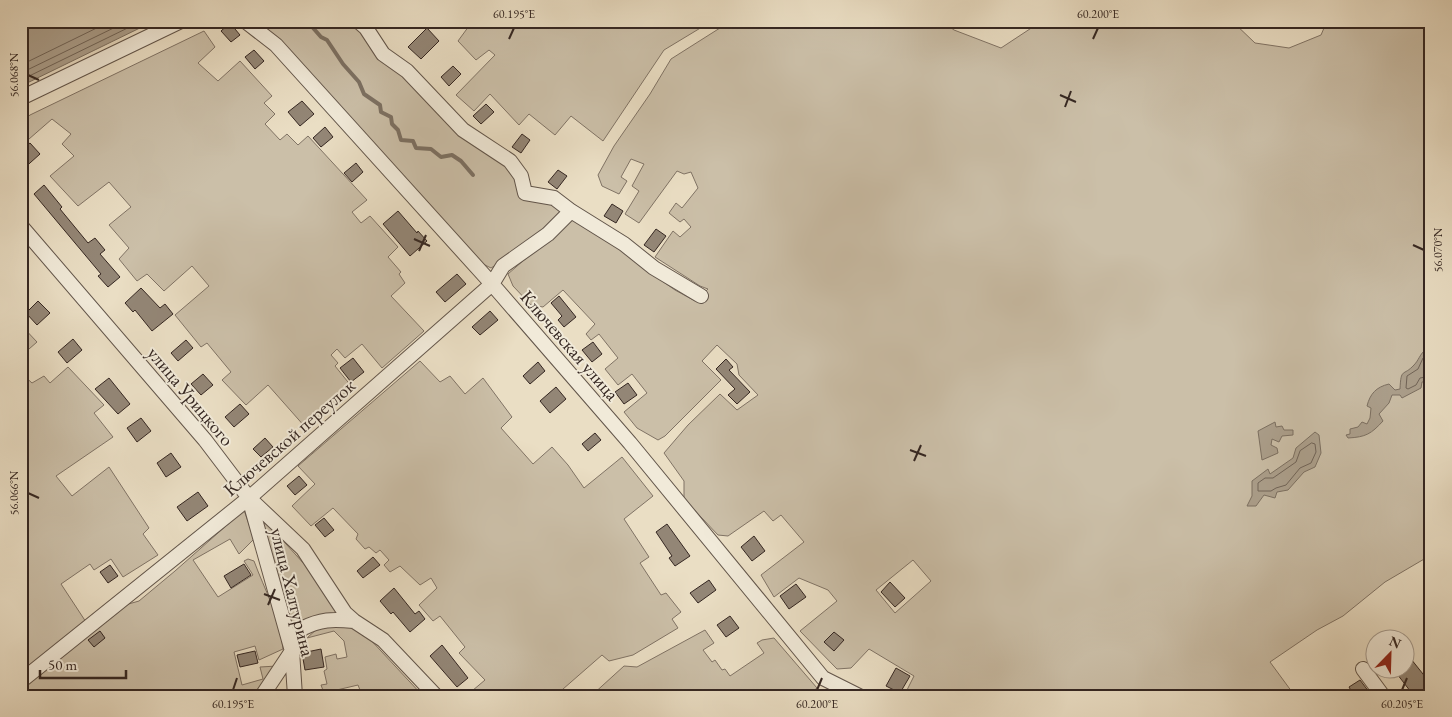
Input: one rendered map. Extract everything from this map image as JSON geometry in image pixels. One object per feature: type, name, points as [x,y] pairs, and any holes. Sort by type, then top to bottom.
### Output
[{"type":"street","points":[[21,98],[181,21]]},
{"type":"street","name":"Ключевская улица","points":[[245,21],[276,46],[492,284],[630,443],[823,678],[859,696]]},
{"type":"street","points":[[358,21],[366,28],[383,54],[407,71],[463,130],[510,161],[521,176],[525,193],[554,198],[571,211],[624,244],[654,268],[700,296]]},
{"type":"street","name":"Ключевской переулок","points":[[21,681],[249,498],[492,284],[503,266],[548,234],[571,211]]},
{"type":"street","name":"улица Урицкого","points":[[21,226],[205,440],[249,498],[303,549],[345,613],[383,640],[436,696]]},
{"type":"street","name":"улица Халтурина","points":[[249,498],[292,651],[295,696]]},
{"type":"street","points":[[262,696],[292,651],[301,629],[315,622],[332,619],[354,621]]},
{"type":"street","points":[[1363,669],[1383,696]]},
{"type":"shaded area","points":[[255,21],[348,21],[405,77],[506,164],[517,180],[520,198],[551,203],[563,213],[529,242],[501,262],[491,268],[483,264],[280,41]]},
{"type":"shaded area","points":[[465,21],[712,21],[664,50],[603,141],[571,116],[555,135],[529,114],[519,125],[490,94],[474,111],[456,95],[495,55],[489,50],[476,60],[458,41],[469,26]]},
{"type":"shaded area","points":[[731,21],[942,21],[954,30],[1001,48],[1042,21],[1232,21],[1255,43],[1289,48],[1321,35],[1327,21],[1431,21],[1431,555],[1385,582],[1343,616],[1317,630],[1270,662],[1295,696],[904,696],[914,676],[869,649],[851,668],[837,669],[800,631],[837,601],[828,590],[799,578],[774,597],[761,575],[804,542],[781,515],[773,521],[764,511],[728,536],[718,535],[684,499],[684,481],[664,453],[688,425],[720,394],[737,410],[758,395],[739,375],[737,364],[717,345],[702,361],[721,380],[665,436],[658,440],[637,428],[624,412],[647,393],[632,374],[618,385],[605,369],[618,358],[599,334],[591,340],[586,334],[595,324],[563,290],[543,307],[531,305],[513,286],[508,274],[572,218],[617,244],[642,267],[675,290],[695,301],[708,289],[700,286],[655,257],[673,231],[680,237],[691,227],[684,219],[680,222],[669,213],[676,203],[682,208],[698,188],[691,172],[684,174],[677,171],[639,223],[625,214],[639,191],[632,186],[644,164],[631,159],[621,177],[627,181],[619,194],[602,186],[598,175],[614,146],[650,94],[671,59]],"holes":[[[913,560],[931,581],[895,613],[876,590]]]},
{"type":"shaded area","points":[[204,31],[215,47],[198,63],[218,81],[240,61],[272,96],[264,103],[275,114],[265,124],[280,140],[287,134],[298,145],[308,136],[367,200],[352,212],[361,223],[370,216],[398,247],[388,257],[401,272],[399,274],[405,283],[391,296],[424,331],[382,368],[362,344],[345,358],[337,349],[331,355],[338,363],[335,366],[352,387],[306,428],[268,385],[246,405],[222,380],[231,372],[207,343],[201,347],[175,315],[209,286],[192,266],[164,291],[147,274],[137,281],[119,259],[129,248],[109,225],[131,207],[109,182],[78,206],[50,176],[74,156],[62,144],[71,134],[52,119],[21,146],[21,122],[30,115]]},
{"type":"shaded area","points":[[21,325],[37,342],[21,356]]},
{"type":"shaded area","points":[[420,361],[440,382],[450,376],[465,394],[483,378],[512,417],[501,428],[533,464],[552,447],[568,465],[584,488],[622,457],[653,496],[624,519],[649,557],[640,563],[661,595],[666,593],[681,612],[672,619],[678,628],[633,655],[609,661],[602,655],[555,696],[466,696],[485,680],[459,653],[465,647],[440,616],[433,621],[419,605],[437,588],[431,578],[420,585],[400,566],[390,572],[384,565],[389,560],[380,550],[376,553],[369,547],[365,549],[356,539],[358,534],[333,508],[311,526],[292,506],[315,484],[298,466]]},
{"type":"shaded area","points":[[68,367],[104,405],[94,413],[113,437],[56,476],[72,496],[109,467],[149,528],[143,534],[158,555],[123,577],[111,559],[94,570],[90,564],[61,584],[86,622],[21,672],[21,373],[32,383],[44,376],[50,383]]},
{"type":"shaded area","points":[[244,510],[254,539],[239,554],[230,539],[193,560],[218,597],[253,575],[244,561],[248,559],[254,561],[279,626],[283,649],[259,660],[255,646],[234,652],[242,685],[263,679],[260,667],[277,666],[263,688],[251,696],[25,696],[21,694],[21,688],[125,605],[139,601]]},
{"type":"shaded area","points":[[258,513],[305,565],[339,615],[293,637]]},
{"type":"shaded area","points":[[340,625],[355,629],[367,636],[423,696],[359,696],[362,695],[358,685],[324,693],[321,685],[327,684],[324,671],[327,669],[325,657],[336,654],[337,659],[347,657],[344,641],[334,631],[307,638],[318,628]]},
{"type":"shaded area","points":[[705,630],[714,643],[703,650],[712,662],[715,660],[722,670],[725,669],[730,676],[764,653],[757,643],[774,638],[817,688],[807,696],[591,696],[624,666],[637,667]]},
{"type":"water","points":[[21,21],[149,21],[146,25],[21,86]]},
{"type":"water","points":[[1427,348],[1431,348],[1431,381],[1422,382],[1421,388],[1402,398],[1400,395],[1392,395],[1389,403],[1379,414],[1383,421],[1379,425],[1364,436],[1348,438],[1346,435],[1350,434],[1350,429],[1358,427],[1362,422],[1367,424],[1371,408],[1367,406],[1374,392],[1380,387],[1389,384],[1395,390],[1400,389],[1403,373],[1414,365]]},
{"type":"water","points":[[1275,422],[1276,427],[1282,426],[1284,430],[1293,430],[1293,435],[1282,436],[1279,442],[1272,439],[1271,445],[1277,448],[1278,453],[1262,460],[1258,431]]},
{"type":"water","points":[[1315,432],[1319,435],[1321,453],[1315,467],[1304,472],[1288,490],[1277,492],[1275,498],[1264,495],[1256,506],[1247,506],[1252,496],[1252,481],[1268,469],[1270,474],[1293,458],[1296,448]]},
{"type":"building","points":[[230,23],[240,35],[231,42],[221,31]]},
{"type":"building","points":[[427,28],[439,41],[421,59],[408,47]]},
{"type":"building","points":[[254,50],[264,61],[255,69],[245,57]]},
{"type":"building","points":[[453,66],[461,74],[449,86],[441,77]]},
{"type":"building","points":[[302,101],[314,114],[300,126],[288,112]]},
{"type":"building","points":[[486,104],[494,112],[481,124],[473,116]]},
{"type":"building","points":[[325,127],[333,137],[321,147],[313,138]]},
{"type":"building","points":[[522,134],[530,140],[521,153],[512,147]]},
{"type":"building","points":[[30,143],[40,154],[21,171],[21,150]]},
{"type":"building","points":[[356,163],[363,172],[352,182],[344,173]]},
{"type":"building","points":[[558,170],[567,176],[557,189],[548,182]]},
{"type":"building","points":[[44,185],[62,207],[60,209],[88,243],[95,238],[105,250],[100,254],[120,277],[108,287],[98,276],[101,274],[34,194]]},
{"type":"building","points":[[612,204],[623,211],[616,223],[604,216]]},
{"type":"building","points":[[398,211],[417,233],[418,231],[427,241],[410,256],[383,224]]},
{"type":"building","points":[[656,229],[666,236],[654,252],[644,245]]},
{"type":"building","points":[[457,274],[466,284],[445,302],[436,292]]},
{"type":"building","points":[[141,288],[160,308],[165,304],[173,314],[152,331],[135,310],[133,312],[125,303]]},
{"type":"building","points":[[559,296],[576,317],[564,327],[558,320],[562,316],[551,303]]},
{"type":"building","points":[[38,301],[50,313],[37,325],[26,313]]},
{"type":"building","points":[[490,311],[498,320],[480,335],[472,327]]},
{"type":"building","points":[[73,339],[82,350],[67,363],[58,352]]},
{"type":"building","points":[[186,340],[193,348],[178,361],[171,353]]},
{"type":"building","points":[[593,342],[602,354],[592,362],[582,350]]},
{"type":"building","points":[[353,358],[364,372],[351,382],[340,368]]},
{"type":"building","points":[[726,359],[733,367],[729,370],[750,392],[737,404],[728,395],[735,389],[716,369]]},
{"type":"building","points":[[538,362],[545,371],[530,384],[523,376]]},
{"type":"building","points":[[203,374],[213,385],[201,395],[191,384]]},
{"type":"building","points":[[109,378],[130,404],[118,414],[95,389]]},
{"type":"building","points":[[628,383],[637,395],[624,404],[615,392]]},
{"type":"building","points":[[556,387],[566,399],[550,413],[540,401]]},
{"type":"building","points":[[240,404],[249,414],[234,427],[225,417]]},
{"type":"building","points":[[141,418],[151,431],[137,442],[127,428]]},
{"type":"building","points":[[595,433],[601,440],[588,451],[582,444]]},
{"type":"building","points":[[265,438],[273,447],[261,457],[253,449]]},
{"type":"building","points":[[171,453],[181,467],[166,477],[157,463]]},
{"type":"building","points":[[299,476],[307,485],[295,495],[287,486]]},
{"type":"building","points":[[198,492],[208,506],[187,521],[177,507]]},
{"type":"building","points":[[324,518],[334,530],[325,537],[315,525]]},
{"type":"building","points":[[667,524],[690,556],[675,566],[669,558],[672,556],[656,532]]},
{"type":"building","points":[[754,536],[765,551],[752,561],[741,547]]},
{"type":"building","points":[[373,557],[380,565],[363,578],[357,571]]},
{"type":"building","points":[[244,564],[251,575],[231,588],[224,576]]},
{"type":"building","points":[[110,565],[118,576],[108,583],[100,572]]},
{"type":"building","points":[[709,580],[716,590],[698,603],[690,593]]},
{"type":"building","points":[[890,582],[905,598],[895,607],[881,592]]},
{"type":"building","points":[[796,584],[806,597],[789,609],[780,596]]},
{"type":"building","points":[[394,588],[415,614],[419,611],[425,619],[410,632],[393,612],[391,614],[380,601]]},
{"type":"building","points":[[730,616],[739,628],[726,637],[717,625]]},
{"type":"building","points":[[100,631],[105,638],[94,647],[88,640]]},
{"type":"building","points":[[834,632],[844,640],[834,651],[824,642]]},
{"type":"building","points":[[442,645],[468,678],[457,687],[430,656]]},
{"type":"building","points":[[321,649],[324,667],[305,670],[302,653]]},
{"type":"building","points":[[255,651],[258,663],[240,667],[237,655]]},
{"type":"building","points":[[1414,663],[1427,679],[1431,676],[1431,696],[1414,696],[1402,680],[1414,680]]},
{"type":"building","points":[[896,668],[910,676],[900,693],[886,686]]},
{"type":"building","points":[[1360,680],[1372,696],[1354,696],[1349,687]]},
{"type":"waterway","points":[[307,21],[321,37],[327,40],[343,64],[359,82],[364,94],[380,105],[381,112],[391,117],[392,124],[398,130],[401,140],[413,141],[416,148],[431,149],[441,157],[452,155],[461,161],[473,175]]}]
